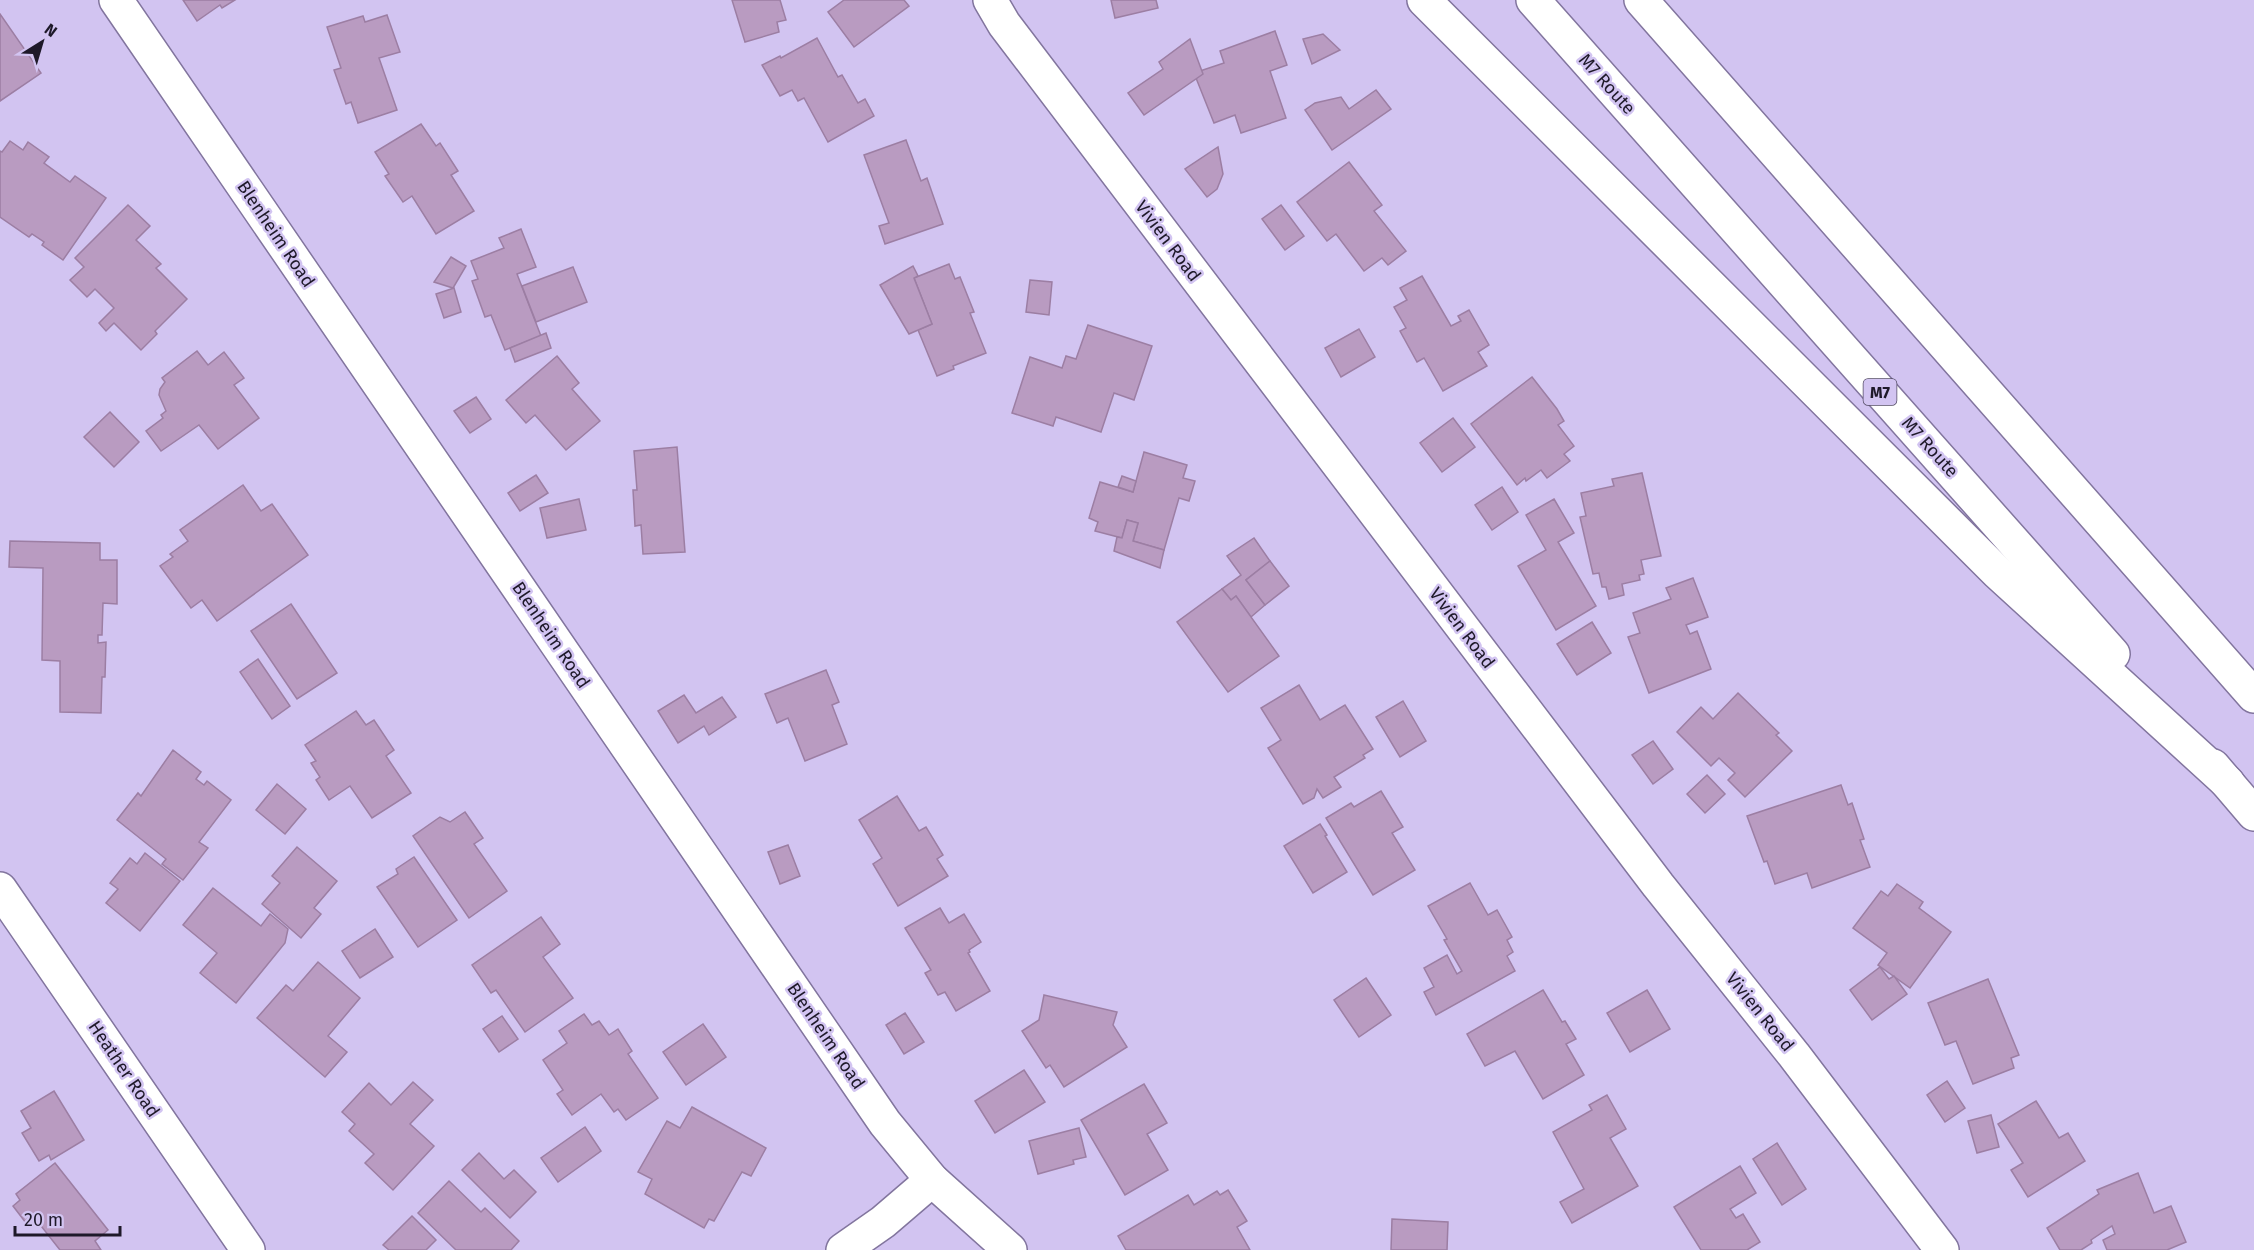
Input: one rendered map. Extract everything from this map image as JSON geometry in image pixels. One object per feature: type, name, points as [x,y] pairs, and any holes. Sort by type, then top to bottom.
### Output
[{"type":"main road","name":"Blenheim Road","points":[[116,0],[885,1123],[932,1180],[1010,1250]]},
{"type":"main road","name":"Vivien Road","points":[[990,0],[1004,24],[1614,828],[1794,1055],[1942,1250]]},
{"type":"main road","points":[[1424,0],[1998,573],[2228,783]]},
{"type":"main road","name":"M7 Route","points":[[1533,0],[2254,814]]},
{"type":"main road","points":[[1641,0],[2254,696]]},
{"type":"main road","name":"Heather Road","points":[[0,889],[248,1250]]},
{"type":"main road","points":[[843,1250],[883,1222],[932,1180]]},
{"type":"building","points":[[183,0],[235,0],[222,8],[220,5],[197,21]]},
{"type":"building","points":[[732,0],[780,0],[786,20],[777,22],[779,32],[745,42]]},
{"type":"building","points":[[844,0],[904,0],[909,6],[854,47],[828,12]]},
{"type":"building","points":[[1111,0],[1156,0],[1158,8],[1115,18]]},
{"type":"building","points":[[0,14],[41,73],[0,101]]},
{"type":"building","points":[[387,15],[400,52],[379,58],[397,110],[358,123],[351,102],[346,104],[334,70],[341,68],[327,27],[363,16],[365,22]]},
{"type":"building","points":[[1275,31],[1287,65],[1270,71],[1286,118],[1241,133],[1235,115],[1214,123],[1194,73],[1224,63],[1220,51]]},
{"type":"building","points":[[1323,34],[1340,50],[1312,64],[1303,39]]},
{"type":"building","points":[[817,38],[838,77],[842,75],[858,103],[865,99],[874,116],[828,142],[804,98],[798,101],[792,90],[780,96],[762,65],[780,56],[781,58]]},
{"type":"building","points":[[1190,39],[1203,74],[1144,115],[1128,93],[1163,69],[1159,62]]},
{"type":"building","points":[[1376,90],[1391,109],[1332,150],[1305,110],[1315,103],[1341,97],[1349,109]]},
{"type":"building","points":[[421,124],[436,146],[440,143],[458,171],[451,175],[474,211],[436,234],[412,196],[403,202],[385,176],[389,174],[375,152]]},
{"type":"building","points":[[906,140],[921,181],[927,178],[943,224],[885,244],[879,226],[889,223],[864,155]]},
{"type":"building","points":[[10,141],[23,150],[28,142],[49,157],[44,163],[70,182],[75,176],[106,198],[63,260],[42,245],[44,242],[32,234],[29,237],[0,217],[0,151],[2,152]]},
{"type":"building","points":[[1218,147],[1223,174],[1217,189],[1207,197],[1185,169]]},
{"type":"building","points":[[1349,162],[1382,205],[1374,211],[1406,251],[1388,265],[1382,258],[1364,271],[1336,234],[1327,241],[1297,202]]},
{"type":"building","points":[[128,205],[150,226],[136,240],[161,264],[156,268],[187,299],[155,331],[157,334],[141,350],[114,323],[106,331],[99,323],[114,308],[95,289],[87,297],[70,280],[84,267],[75,258]]},
{"type":"building","points":[[1281,205],[1304,236],[1285,250],[1262,219]]},
{"type":"building","points":[[521,229],[536,267],[517,274],[541,336],[505,350],[491,315],[485,317],[472,281],[478,279],[471,261],[504,248],[499,238]]},
{"type":"building","points":[[451,257],[466,266],[453,288],[434,282]]},
{"type":"building","points":[[949,264],[955,279],[960,277],[974,312],[970,313],[986,353],[953,366],[954,369],[937,376],[918,330],[932,324],[914,278]]},
{"type":"building","points":[[913,266],[918,276],[914,278],[932,324],[909,334],[880,285]]},
{"type":"building","points":[[573,267],[587,302],[536,322],[522,286]]},
{"type":"building","points":[[1422,276],[1451,326],[1461,321],[1458,316],[1469,310],[1489,345],[1478,352],[1487,366],[1443,391],[1424,358],[1417,362],[1400,331],[1406,328],[1394,307],[1407,300],[1400,288]]},
{"type":"building","points":[[1030,280],[1052,282],[1049,315],[1026,312]]},
{"type":"building","points":[[454,288],[461,312],[444,318],[436,294]]},
{"type":"building","points":[[1088,325],[1152,346],[1134,400],[1114,393],[1101,432],[1056,417],[1053,426],[1012,413],[1030,357],[1062,368],[1066,356],[1076,359]]},
{"type":"building","points":[[1359,329],[1375,357],[1341,377],[1325,348]]},
{"type":"building","points":[[546,333],[551,348],[515,362],[510,348]]},
{"type":"building","points":[[197,351],[208,365],[224,352],[244,378],[234,385],[259,418],[218,449],[199,425],[161,451],[146,431],[163,418],[161,415],[166,411],[159,395],[165,382],[162,378]]},
{"type":"building","points":[[557,356],[579,383],[572,389],[600,421],[566,450],[535,415],[526,423],[506,400]]},
{"type":"building","points":[[1532,377],[1557,409],[1564,421],[1558,425],[1574,446],[1564,454],[1570,461],[1547,478],[1541,470],[1517,485],[1471,424]]},
{"type":"building","points":[[476,397],[491,419],[470,433],[454,411]]},
{"type":"building","points":[[110,412],[139,442],[114,467],[84,437]]},
{"type":"building","points":[[1453,418],[1475,447],[1442,472],[1420,443]]},
{"type":"building","points":[[677,447],[685,552],[643,554],[641,525],[635,526],[633,490],[637,490],[634,451]]},
{"type":"building","points":[[1144,452],[1187,465],[1183,478],[1195,481],[1189,501],[1179,498],[1164,550],[1133,541],[1138,523],[1127,520],[1122,538],[1095,531],[1098,522],[1089,518],[1100,482],[1133,492]]},
{"type":"building","points":[[1642,473],[1661,556],[1641,560],[1644,574],[1639,575],[1640,580],[1622,584],[1624,595],[1609,599],[1606,587],[1602,587],[1599,573],[1593,574],[1580,517],[1586,516],[1581,493],[1614,486],[1612,479]]},
{"type":"building","points":[[536,475],[548,493],[520,511],[508,493]]},
{"type":"building","points":[[1122,476],[1136,481],[1133,492],[1118,487]]},
{"type":"building","points":[[243,485],[261,511],[272,504],[308,555],[217,621],[202,600],[191,608],[160,566],[173,557],[170,554],[188,541],[180,530]]},
{"type":"building","points":[[1502,487],[1518,512],[1492,530],[1475,505]]},
{"type":"building","points":[[579,499],[586,530],[547,538],[540,508]]},
{"type":"building","points":[[1554,499],[1574,533],[1558,542],[1596,606],[1556,630],[1518,566],[1546,550],[1526,515]]},
{"type":"building","points":[[1127,520],[1138,523],[1133,541],[1164,550],[1160,568],[1114,551],[1117,537],[1122,538]]},
{"type":"building","points":[[1254,538],[1270,561],[1246,580],[1265,605],[1251,617],[1236,596],[1231,600],[1222,589],[1241,575],[1227,556]]},
{"type":"building","points":[[10,541],[100,543],[100,560],[117,560],[117,604],[103,603],[102,635],[98,635],[98,643],[106,642],[101,713],[60,712],[60,661],[42,660],[43,568],[9,567]]},
{"type":"building","points":[[1270,561],[1289,586],[1265,605],[1246,580]]},
{"type":"building","points":[[1693,578],[1708,617],[1686,625],[1690,634],[1697,631],[1711,669],[1649,693],[1628,637],[1640,633],[1633,613],[1671,599],[1666,588]]},
{"type":"building","points":[[1222,589],[1231,600],[1236,596],[1279,656],[1228,692],[1177,622]]},
{"type":"building","points":[[291,604],[337,673],[297,699],[251,631]]},
{"type":"building","points":[[1592,622],[1611,653],[1577,675],[1557,644]]},
{"type":"building","points":[[258,659],[290,706],[272,719],[240,672]]},
{"type":"building","points":[[826,670],[839,702],[832,705],[847,744],[805,761],[788,718],[777,723],[765,694]]},
{"type":"building","points":[[1299,685],[1320,720],[1345,705],[1373,749],[1363,755],[1365,758],[1334,777],[1341,787],[1323,798],[1317,789],[1314,798],[1303,804],[1268,748],[1281,740],[1261,708]]},
{"type":"building","points":[[1738,693],[1779,733],[1776,735],[1792,751],[1745,797],[1728,780],[1735,773],[1719,758],[1711,766],[1677,732],[1701,707],[1713,719]]},
{"type":"building","points":[[684,695],[696,713],[722,697],[736,717],[709,735],[704,726],[678,743],[658,711]]},
{"type":"building","points":[[1403,701],[1426,741],[1400,757],[1376,717]]},
{"type":"building","points":[[356,711],[366,725],[374,720],[394,750],[386,756],[411,793],[372,818],[350,786],[329,800],[316,780],[320,777],[311,763],[316,761],[305,745]]},
{"type":"building","points":[[1653,741],[1673,769],[1653,784],[1632,755]]},
{"type":"building","points":[[173,750],[201,772],[196,779],[204,785],[207,781],[231,800],[199,842],[208,848],[183,880],[162,864],[166,859],[117,820],[138,793],[141,796]]},
{"type":"building","points":[[1707,775],[1725,794],[1705,813],[1687,794]]},
{"type":"building","points":[[277,784],[306,809],[285,834],[256,810]]},
{"type":"building","points":[[1841,785],[1848,805],[1852,803],[1864,839],[1860,840],[1870,867],[1812,888],[1807,873],[1775,884],[1747,816]]},
{"type":"building","points":[[1381,791],[1403,827],[1392,833],[1415,870],[1373,895],[1326,818],[1351,803],[1354,807]]},
{"type":"building","points":[[897,796],[919,831],[926,827],[943,855],[937,859],[948,876],[898,906],[873,864],[882,858],[859,820]]},
{"type":"building","points":[[465,812],[483,838],[474,844],[507,891],[469,918],[413,836],[440,817],[450,822]]},
{"type":"building","points":[[1320,824],[1347,872],[1313,893],[1284,846]]},
{"type":"building","points":[[788,845],[800,876],[780,884],[768,852]]},
{"type":"building","points":[[297,847],[337,881],[314,908],[321,914],[301,938],[262,904],[280,883],[272,876]]},
{"type":"building","points":[[145,853],[180,881],[140,931],[106,903],[118,889],[110,883],[130,858],[137,864]]},
{"type":"building","points":[[414,857],[457,920],[418,947],[377,887],[398,874],[396,869]]},
{"type":"building","points":[[1470,883],[1488,915],[1497,910],[1512,937],[1507,940],[1513,952],[1507,956],[1515,971],[1436,1015],[1424,992],[1434,987],[1424,968],[1447,955],[1457,974],[1462,971],[1428,906]]},
{"type":"building","points":[[1897,884],[1923,902],[1919,908],[1951,932],[1910,988],[1878,965],[1887,953],[1853,928],[1881,891],[1888,896]]},
{"type":"building","points":[[213,888],[261,926],[270,914],[288,929],[285,943],[236,1003],[200,973],[217,953],[183,925]]},
{"type":"building","points":[[940,908],[949,923],[964,914],[981,942],[968,953],[990,991],[956,1011],[945,992],[938,995],[925,973],[931,970],[905,928]]},
{"type":"building","points":[[541,917],[560,944],[543,957],[573,998],[525,1032],[496,990],[491,993],[472,965]]},
{"type":"building","points":[[375,929],[393,957],[360,978],[342,951]]},
{"type":"building","points":[[318,962],[360,998],[328,1036],[347,1052],[325,1077],[257,1018],[286,985],[293,991]]},
{"type":"building","points":[[1880,967],[1889,979],[1894,976],[1907,994],[1872,1020],[1850,990]]},
{"type":"building","points":[[1366,978],[1391,1015],[1359,1037],[1334,1000]]},
{"type":"building","points":[[1988,979],[2019,1055],[2011,1058],[2014,1068],[1973,1084],[1956,1041],[1945,1045],[1928,1003]]},
{"type":"building","points":[[1543,990],[1562,1022],[1565,1021],[1576,1039],[1566,1044],[1584,1075],[1543,1099],[1515,1051],[1485,1066],[1467,1034]]},
{"type":"building","points":[[1647,990],[1670,1029],[1630,1052],[1607,1013]]},
{"type":"building","points":[[1044,995],[1117,1012],[1113,1025],[1127,1047],[1064,1087],[1050,1065],[1046,1068],[1022,1031],[1039,1020]]},
{"type":"building","points":[[905,1013],[924,1042],[904,1054],[886,1025]]},
{"type":"building","points":[[584,1014],[592,1025],[599,1021],[609,1035],[618,1029],[632,1051],[628,1054],[658,1098],[626,1120],[618,1109],[614,1112],[601,1094],[572,1115],[557,1094],[563,1090],[543,1060],[567,1043],[559,1031]]},
{"type":"building","points":[[502,1016],[518,1039],[499,1052],[483,1029]]},
{"type":"building","points":[[703,1024],[726,1057],[686,1085],[663,1052]]},
{"type":"building","points":[[1024,1070],[1045,1102],[995,1133],[975,1101]]},
{"type":"building","points":[[1947,1081],[1965,1108],[1945,1122],[1927,1095]]},
{"type":"building","points":[[413,1082],[433,1100],[410,1124],[434,1146],[393,1190],[365,1163],[374,1154],[349,1131],[355,1124],[342,1112],[369,1083],[391,1105]]},
{"type":"building","points":[[1144,1084],[1167,1123],[1147,1134],[1168,1170],[1125,1195],[1081,1120]]},
{"type":"building","points":[[54,1091],[84,1140],[51,1160],[49,1155],[39,1161],[22,1133],[31,1128],[21,1111]]},
{"type":"building","points":[[1607,1095],[1626,1129],[1610,1138],[1638,1186],[1572,1223],[1560,1202],[1584,1189],[1553,1132],[1592,1110],[1589,1105]]},
{"type":"building","points":[[2036,1101],[2059,1138],[2068,1133],[2085,1161],[2028,1197],[2011,1170],[2023,1163],[1998,1124]]},
{"type":"building","points":[[692,1107],[766,1148],[751,1176],[742,1172],[714,1221],[709,1219],[704,1228],[645,1194],[652,1179],[638,1172],[667,1121],[680,1128]]},
{"type":"building","points":[[1991,1115],[1999,1147],[1977,1153],[1968,1121]]},
{"type":"building","points":[[585,1127],[601,1151],[558,1182],[541,1158]]},
{"type":"building","points":[[1079,1128],[1086,1157],[1073,1160],[1074,1164],[1038,1174],[1029,1141]]},
{"type":"building","points":[[1777,1143],[1806,1189],[1782,1205],[1753,1159]]},
{"type":"building","points":[[479,1153],[504,1179],[514,1170],[536,1192],[510,1218],[462,1170]]},
{"type":"building","points":[[55,1163],[108,1230],[95,1241],[101,1250],[60,1250],[34,1217],[26,1223],[13,1206],[20,1200],[16,1194]]},
{"type":"building","points":[[1740,1166],[1756,1193],[1730,1209],[1736,1218],[1743,1214],[1760,1242],[1747,1250],[1701,1250],[1674,1207]]},
{"type":"building","points":[[2138,1173],[2154,1213],[2171,1206],[2186,1242],[2167,1250],[2107,1250],[2103,1240],[2115,1234],[2112,1226],[2081,1250],[2060,1250],[2047,1228],[2099,1194],[2097,1190]]},
{"type":"building","points":[[449,1181],[481,1212],[485,1208],[519,1241],[511,1250],[456,1250],[418,1213]]},
{"type":"building","points":[[1228,1190],[1247,1221],[1237,1227],[1250,1250],[1126,1250],[1118,1236],[1188,1195],[1194,1205],[1217,1191],[1220,1195]]},
{"type":"building","points":[[412,1216],[436,1240],[426,1250],[389,1250],[383,1245]]},
{"type":"building","points":[[1392,1219],[1448,1222],[1447,1250],[1391,1250]]}]
